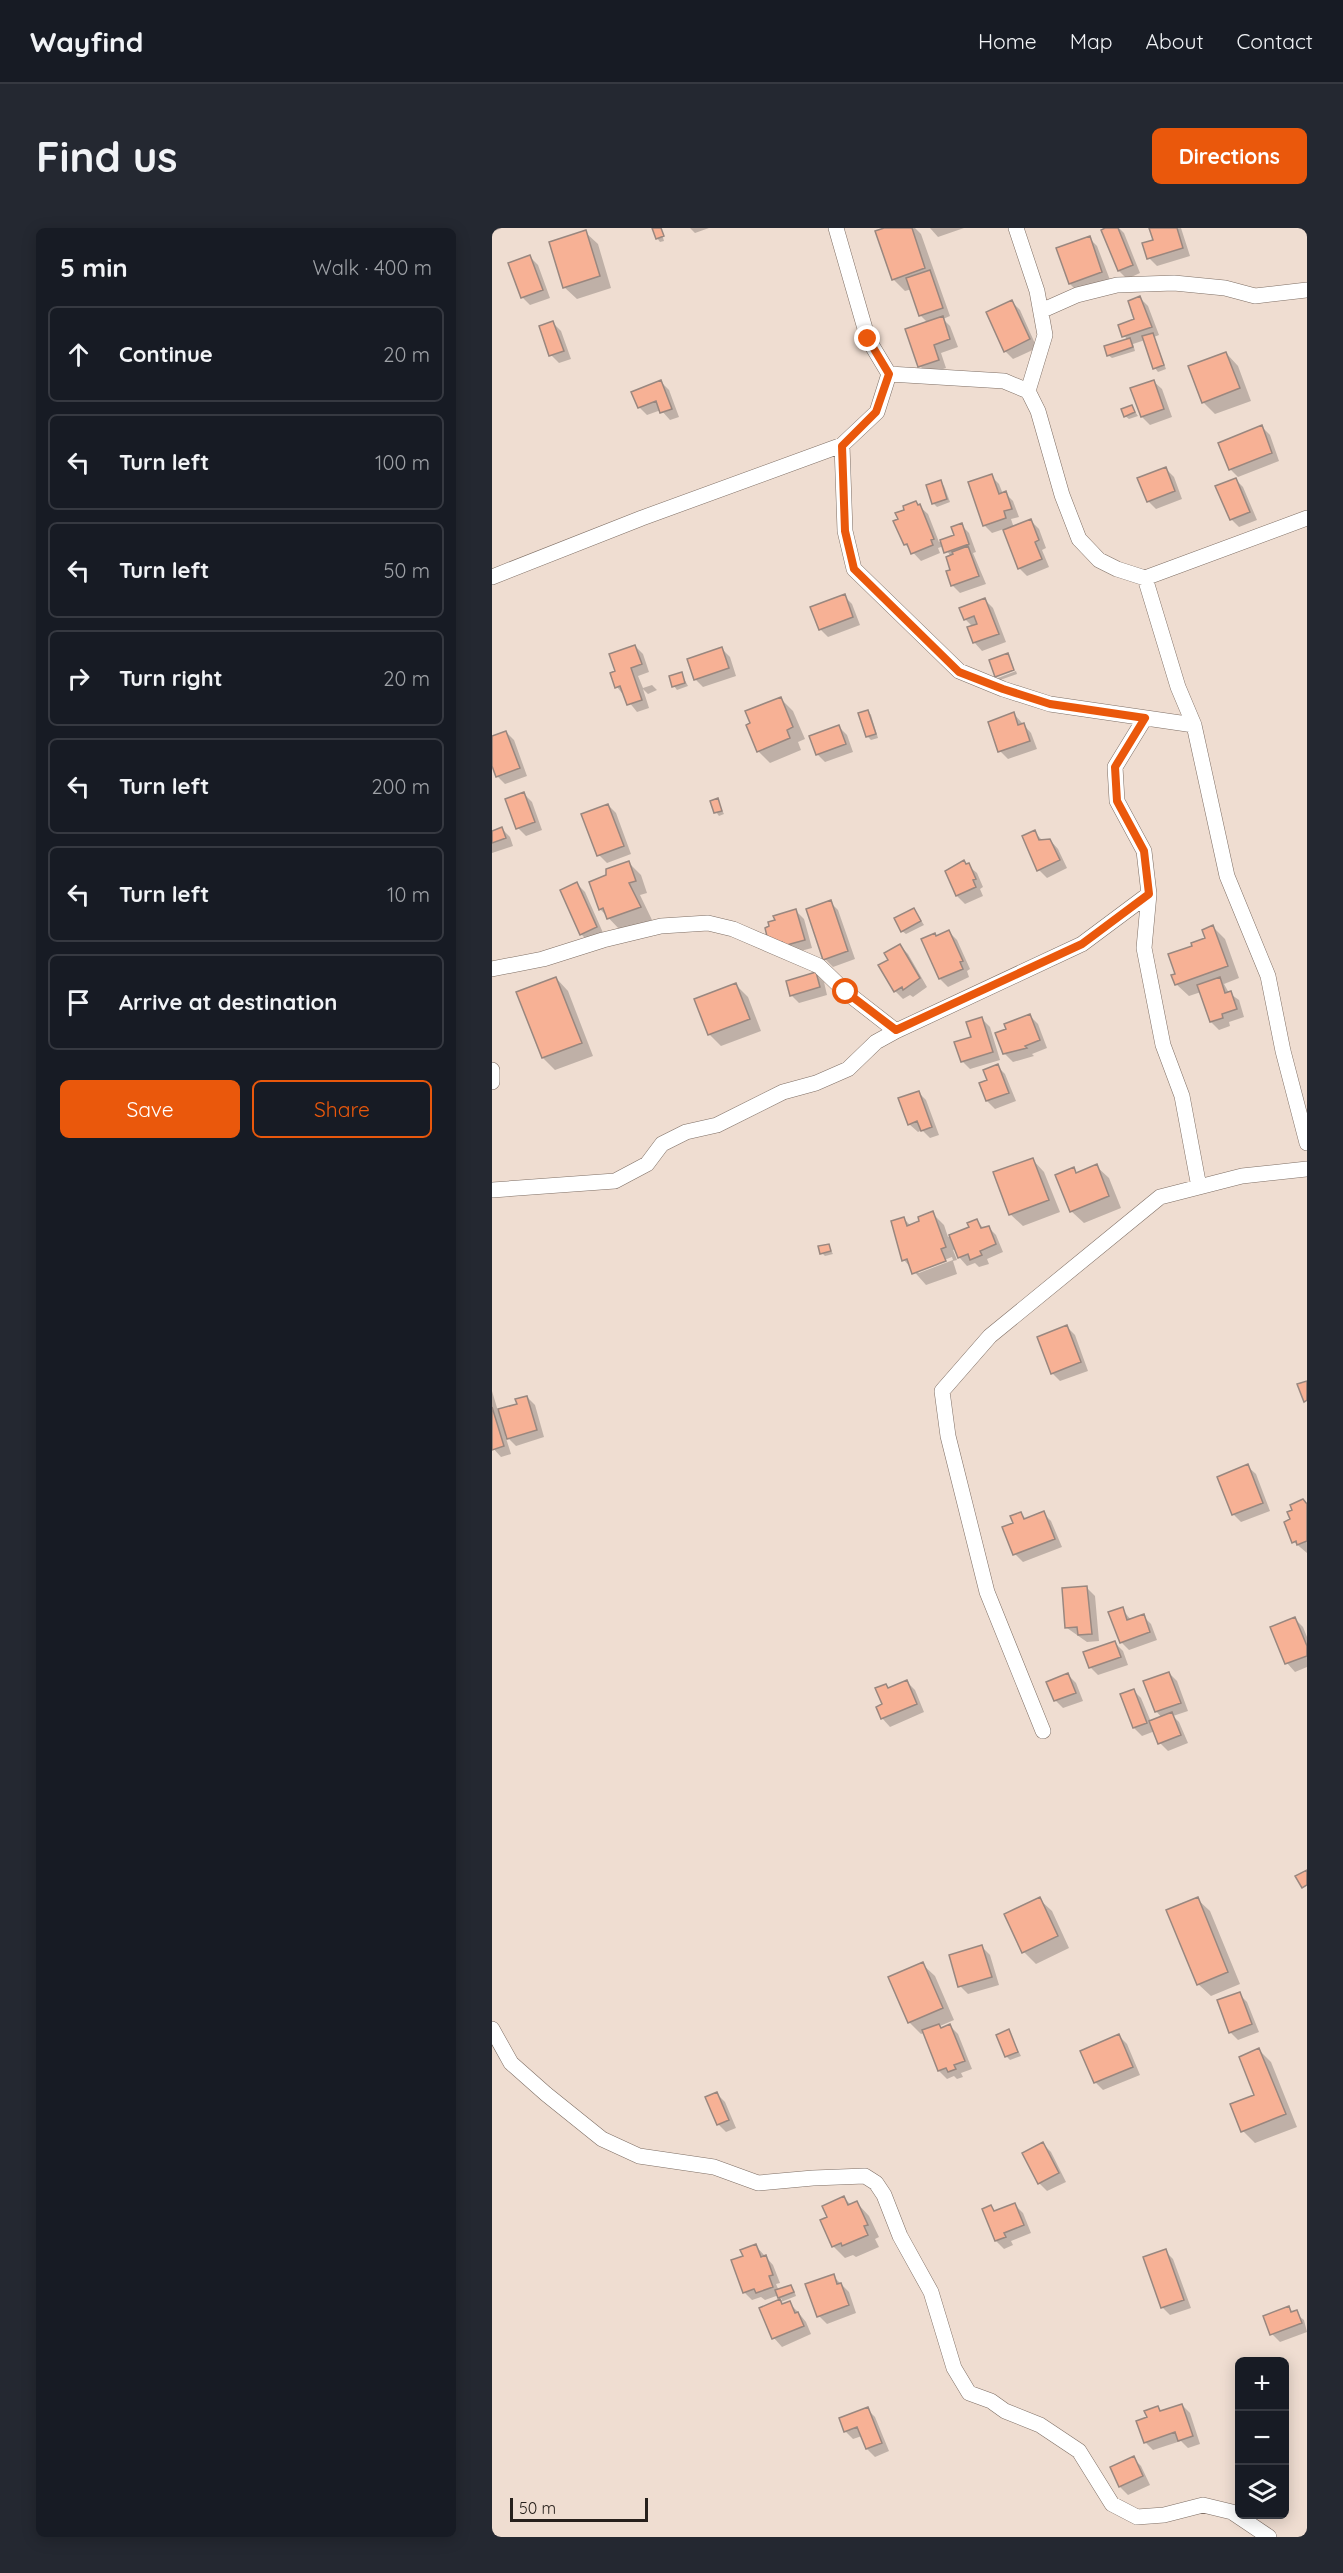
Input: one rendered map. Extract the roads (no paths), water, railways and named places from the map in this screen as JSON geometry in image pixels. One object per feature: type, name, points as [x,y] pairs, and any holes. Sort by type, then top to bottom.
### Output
[{"type":"street","points":[[492,578],[642,518],[842,446],[876,412],[889,374],[868,339],[836,228]]},
{"type":"street","points":[[1016,228],[1037,291],[1045,335],[1029,392]]},
{"type":"street","points":[[1041,310],[1077,295],[1117,285],[1174,283],[1225,288],[1255,296],[1307,290]]},
{"type":"street","points":[[889,374],[1004,381],[1029,392],[1038,411],[1062,495],[1079,539],[1099,560],[1117,569],[1145,578],[1307,518]]},
{"type":"street","points":[[842,446],[845,531],[854,569],[959,672],[1050,704],[1194,725]]},
{"type":"street","points":[[1145,578],[1178,687],[1194,725],[1227,876],[1268,976],[1283,1051],[1307,1143]]},
{"type":"street","points":[[1145,718],[1115,767],[1117,801],[1144,851],[1149,894],[1144,948],[1163,1045],[1182,1096],[1199,1187]]},
{"type":"street","points":[[492,1190],[615,1181],[647,1164],[662,1144],[686,1132],[717,1125],[783,1092],[816,1083],[848,1069],[876,1042],[896,1030],[1082,944],[1149,894]]},
{"type":"street","points":[[492,969],[543,959],[603,940],[661,926],[708,923],[733,929],[819,966],[846,992],[896,1030]]},
{"type":"street","points":[[492,1070],[492,1082]]},
{"type":"street","points":[[1043,1731],[987,1592],[948,1436],[942,1391],[990,1336],[1160,1197],[1242,1176],[1307,1168]]},
{"type":"street","points":[[492,2029],[511,2063],[537,2086],[602,2139],[639,2156],[714,2167],[758,2183],[865,2176],[876,2183],[884,2195],[900,2236],[931,2292],[954,2367],[969,2393],[1040,2425],[1078,2451],[1112,2504],[1137,2517],[1164,2515],[1203,2505],[1232,2512],[1269,2537]]}]
